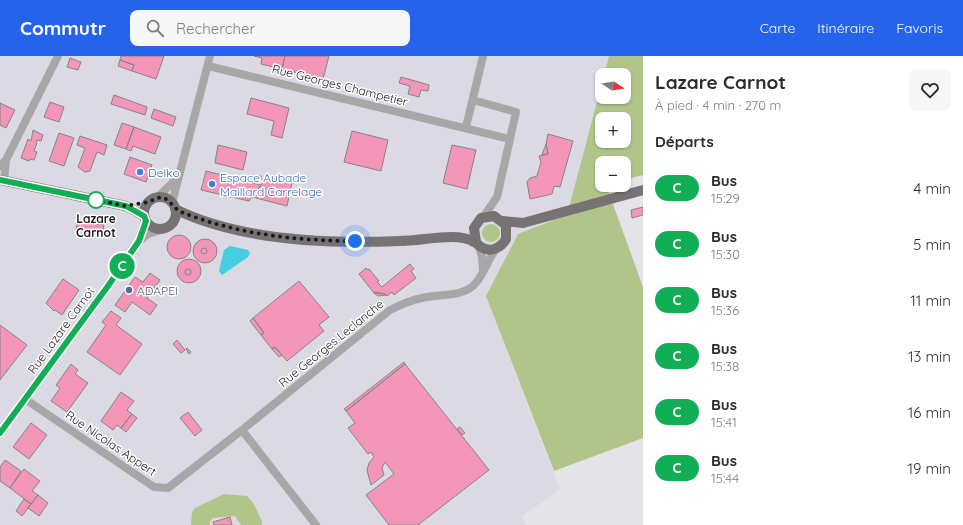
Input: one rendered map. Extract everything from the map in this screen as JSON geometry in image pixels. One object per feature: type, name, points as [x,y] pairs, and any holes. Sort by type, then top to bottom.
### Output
[{"type":"main road","points":[[2,181],[126,206],[145,219],[150,226],[161,230],[166,228],[174,221],[198,219]]},
{"type":"main road","points":[[126,206],[165,198],[174,206],[198,219],[231,228],[306,239],[400,241],[452,237],[477,244],[487,250],[496,249],[504,243],[508,234],[524,223],[643,190]]},
{"type":"main road","points":[[145,219],[144,209],[153,200]]},
{"type":"main road","points":[[174,206],[174,221]]},
{"type":"main road","points":[[452,237],[476,224],[484,216],[494,216],[501,219],[524,223]]},
{"type":"main road","points":[[501,219],[506,225],[508,234]]},
{"type":"main road","points":[[476,224],[473,233],[477,244]]},
{"type":"street","points":[[2,181],[6,160],[58,56]]},
{"type":"street","points":[[174,206],[179,177],[210,56]]},
{"type":"street","points":[[466,127],[484,56]]},
{"type":"street","name":"Rue Georges Champetier","points":[[208,66],[466,127],[510,139]]},
{"type":"street","points":[[473,100],[516,112],[497,197],[496,209],[501,219]]},
{"type":"street","points":[[0,166],[6,160]]},
{"type":"street","points":[[153,200],[179,177]]},
{"type":"street","points":[[484,216],[497,197]]},
{"type":"street","name":"Rue Lazare Carnot","points":[[139,241],[145,219]]},
{"type":"street","name":"Rue Lazare Carnot","points":[[0,433],[108,286],[139,241],[148,234],[161,230]]},
{"type":"street","points":[[477,244],[482,257],[482,273]]},
{"type":"street","name":"Rue Georges Leclanche","points":[[242,430],[390,310],[403,303],[421,298],[467,290],[475,285],[496,249]]},
{"type":"street","name":"Rue Nicolas Appert","points":[[25,399],[154,487],[161,488],[168,488],[242,430]]},
{"type":"street","points":[[242,430],[316,525]]},
{"type":"shaded area","points":[[0,56],[610,56],[607,68],[595,68],[595,104],[597,104],[567,215],[486,296],[560,490],[522,516],[526,525],[0,525]]},
{"type":"green space","points":[[609,56],[643,56],[643,175],[631,178],[631,156],[595,156],[595,192],[609,192],[643,287],[643,438],[554,471],[486,296],[518,234],[567,215],[596,104],[631,104],[631,68],[606,68]]},
{"type":"green space","points":[[491,224],[497,227],[500,233],[497,239],[491,242],[485,239],[482,233],[485,227]]},
{"type":"green space","points":[[224,494],[247,496],[254,504],[262,525],[241,525],[235,516],[213,518],[210,521],[210,525],[191,525],[192,512],[195,508]]},
{"type":"water","points":[[230,246],[248,250],[250,253],[248,257],[222,275],[219,271],[224,250]]},
{"type":"building","points":[[121,56],[164,56],[156,79],[132,71],[134,65],[120,60]]},
{"type":"building","points":[[254,56],[285,56],[282,69],[261,64],[262,58]]},
{"type":"building","points":[[285,56],[329,56],[323,79],[282,69]]},
{"type":"building","points":[[70,58],[81,62],[78,70],[67,67]]},
{"type":"building","points":[[120,60],[134,65],[132,71],[118,66]]},
{"type":"building","points":[[401,77],[429,85],[428,91],[421,90],[419,97],[408,94],[410,86],[399,83]]},
{"type":"building","points":[[114,95],[147,107],[145,115],[111,104]]},
{"type":"building","points":[[251,98],[289,108],[282,138],[271,135],[274,121],[247,114]]},
{"type":"building","points":[[50,102],[64,107],[59,122],[44,117]]},
{"type":"building","points":[[0,103],[15,110],[6,128],[0,125]]},
{"type":"building","points":[[154,109],[176,117],[173,126],[151,118]]},
{"type":"building","points":[[122,123],[134,127],[126,149],[114,145]]},
{"type":"building","points":[[134,127],[161,137],[155,154],[133,146],[131,151],[126,149]]},
{"type":"building","points":[[33,130],[43,135],[41,141],[37,140],[36,142],[34,151],[37,152],[34,160],[30,159],[29,161],[21,158],[28,139],[31,141]]},
{"type":"building","points":[[352,131],[388,140],[381,171],[344,162]]},
{"type":"building","points":[[59,133],[74,138],[64,166],[49,161]]},
{"type":"building","points":[[548,134],[573,141],[560,187],[554,186],[552,194],[530,199],[527,182],[530,178],[537,176],[541,162],[539,156],[548,154],[546,144]]},
{"type":"building","points":[[80,136],[107,145],[104,155],[97,152],[90,171],[85,172],[78,167],[85,148],[77,145]]},
{"type":"building","points":[[546,144],[548,154],[542,155]]},
{"type":"building","points":[[218,145],[247,152],[243,170],[215,163]]},
{"type":"building","points":[[452,145],[476,150],[467,189],[443,183]]},
{"type":"building","points":[[130,157],[152,165],[146,182],[124,174]]},
{"type":"building","points":[[206,171],[261,185],[249,201],[201,190]]},
{"type":"building","points":[[257,175],[261,176],[261,180],[256,179]]},
{"type":"building","points":[[267,177],[292,183],[287,206],[252,197]]},
{"type":"building","points":[[643,207],[643,215],[632,218],[631,210]]},
{"type":"building","points":[[78,221],[104,225],[102,234],[76,229]]},
{"type":"building","points":[[179,235],[188,238],[191,247],[188,256],[179,259],[170,256],[167,247],[170,238]]},
{"type":"building","points":[[205,239],[214,242],[217,251],[214,260],[205,263],[196,260],[193,251],[196,242]]},
{"type":"building","points":[[204,248],[207,251],[204,254],[201,251]]},
{"type":"building","points":[[189,259],[198,262],[201,271],[198,280],[189,283],[180,280],[177,271],[180,262]]},
{"type":"building","points":[[410,264],[414,269],[411,271],[416,278],[394,295],[392,292],[387,296],[385,294],[374,293],[359,274],[366,268],[368,270],[369,269],[382,287]]},
{"type":"building","points":[[188,269],[191,272],[188,275],[185,272]]},
{"type":"building","points":[[150,273],[160,280],[147,298],[157,305],[150,315],[132,302],[125,312],[115,305],[135,277],[143,282]]},
{"type":"building","points":[[63,279],[79,290],[62,315],[55,310],[54,311],[46,303]]},
{"type":"building","points":[[299,281],[329,317],[319,325],[324,331],[287,361],[275,347],[272,349],[264,339],[261,335],[264,333],[253,318]]},
{"type":"building","points":[[374,293],[386,295],[378,296]]},
{"type":"building","points":[[111,311],[121,318],[116,325],[142,344],[120,375],[87,352],[106,325],[102,322]]},
{"type":"building","points":[[253,318],[264,333],[261,335],[250,321]]},
{"type":"building","points":[[0,325],[27,345],[0,380]]},
{"type":"building","points":[[177,340],[185,350],[181,353],[173,344]]},
{"type":"building","points":[[275,347],[282,355],[279,357],[272,349]]},
{"type":"building","points":[[187,348],[191,352],[189,354],[186,349]]},
{"type":"building","points":[[404,362],[405,364],[346,411],[344,409]]},
{"type":"building","points":[[71,364],[78,370],[75,374],[88,383],[67,412],[51,401],[60,388],[56,385]]},
{"type":"building","points":[[405,364],[489,470],[418,525],[389,525],[366,495],[394,474],[385,462],[382,468],[384,475],[371,485],[367,470],[369,463],[374,457],[371,452],[368,454],[348,428],[355,423],[346,411]]},
{"type":"building","points":[[121,392],[134,401],[127,410],[132,414],[121,428],[117,425],[113,430],[101,421]]},
{"type":"building","points":[[188,412],[202,430],[195,436],[180,418]]},
{"type":"building","points":[[132,414],[137,418],[126,432],[121,428]]},
{"type":"building","points":[[31,423],[47,435],[29,459],[13,447]]},
{"type":"building","points":[[460,427],[465,433],[462,435],[457,429]]},
{"type":"building","points":[[5,460],[21,471],[10,488],[0,481],[0,467]]},
{"type":"building","points":[[24,469],[40,481],[32,491],[38,495],[31,504],[10,488]]},
{"type":"building","points":[[38,495],[48,503],[39,516],[28,508]]},
{"type":"building","points":[[24,499],[31,504],[22,516],[16,511]]},
{"type":"building","points":[[230,517],[232,525],[214,525],[213,522]]},
{"type":"bus line","name":"C","points":[[0,180],[126,206],[144,216],[146,221],[139,241],[108,286],[0,433]]},
{"type":"place","name":"Delko","points":[[140,172]]},
{"type":"place","name":"Espace Aubade Maillard Carrelage","points":[[212,184]]},
{"type":"place","name":"Lazare Carnot","points":[[96,200]]},
{"type":"place","name":"ADAPEI","points":[[129,290]]},
{"type":"route","points":[[96,200],[126,206],[148,202],[152,199],[161,197],[169,200],[175,209],[181,212],[198,219],[231,228],[298,239],[355,241]]}]
